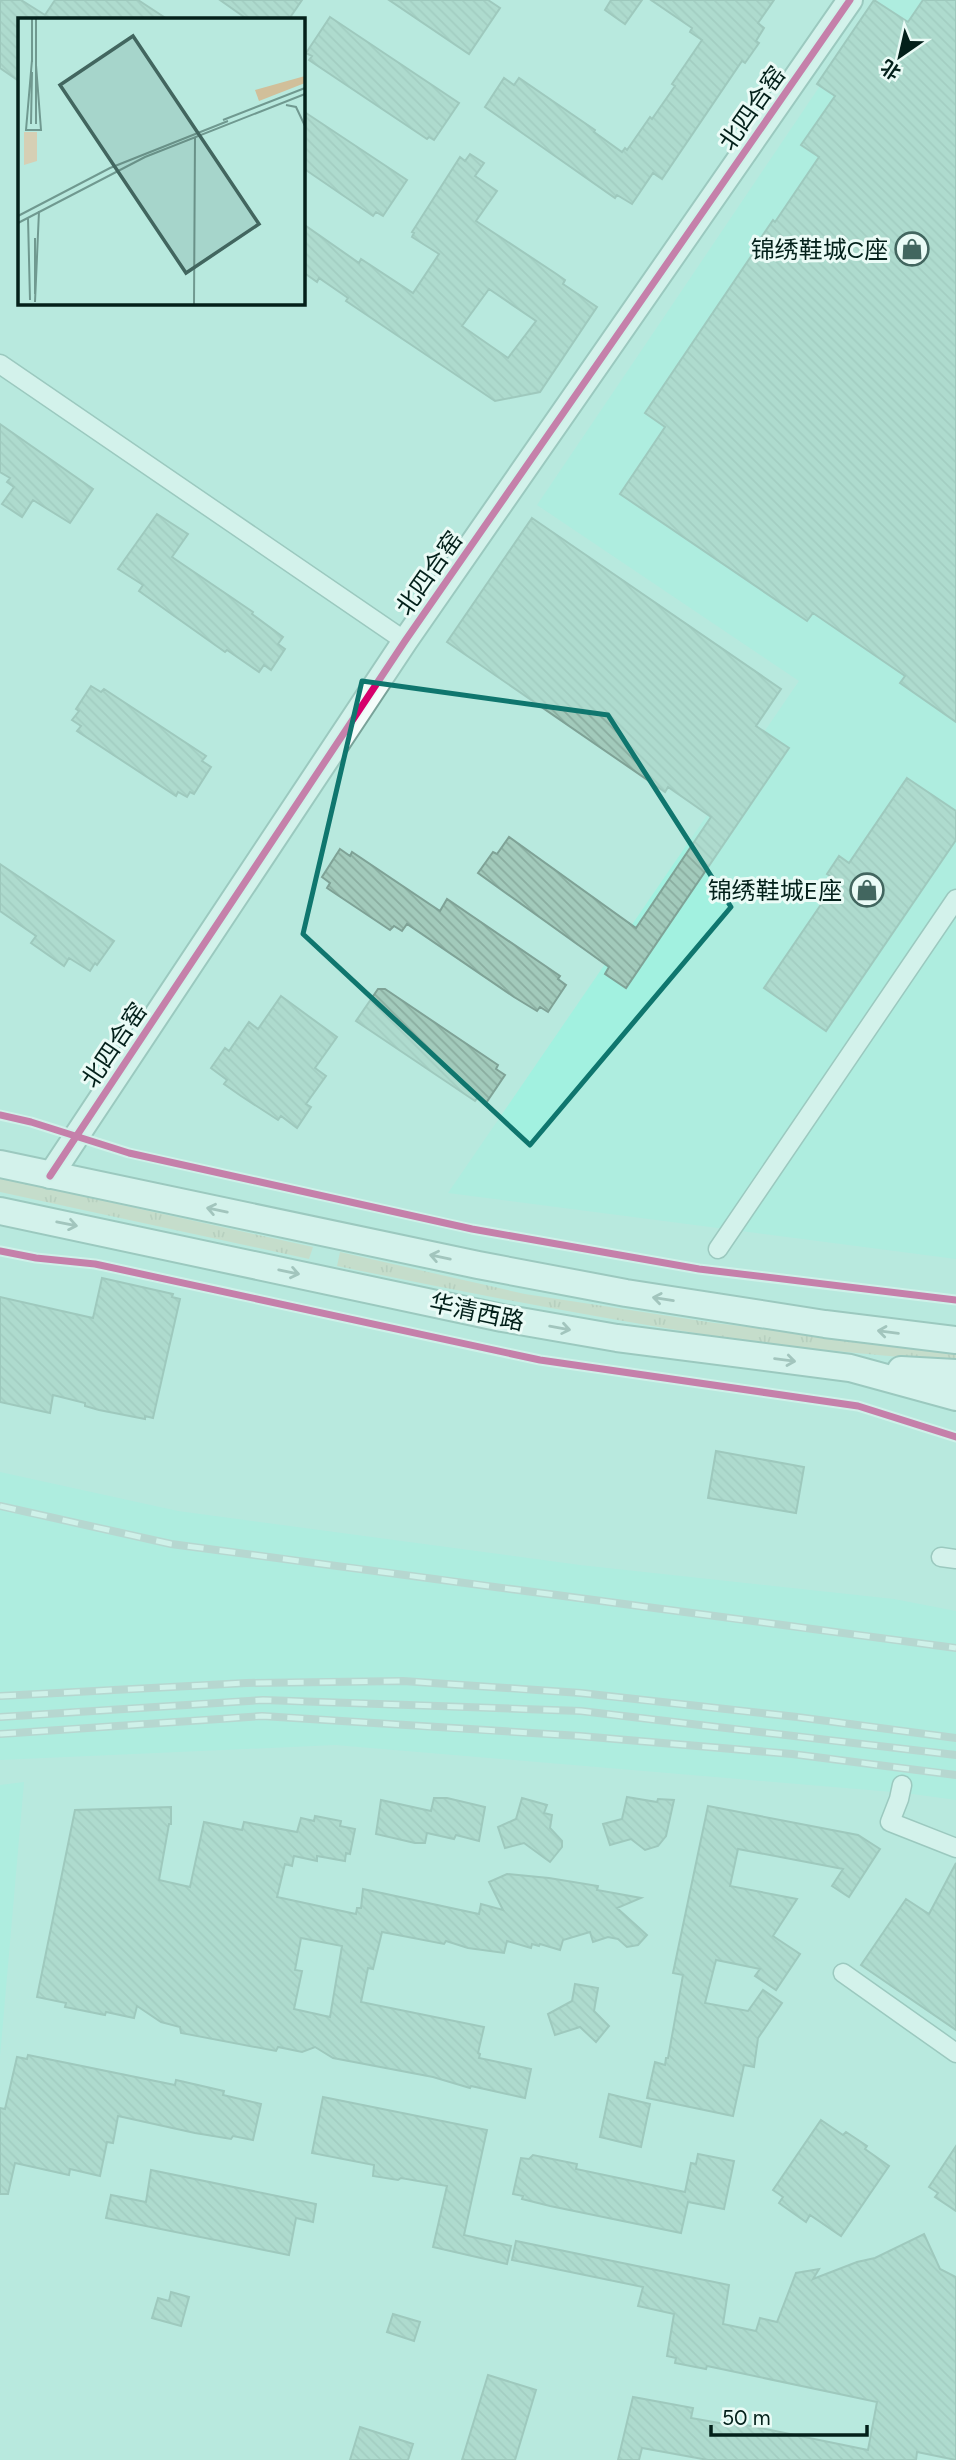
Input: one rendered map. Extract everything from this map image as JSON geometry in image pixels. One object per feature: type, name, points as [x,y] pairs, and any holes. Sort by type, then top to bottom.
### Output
[{"type":"main road","name":"华清西路","points":[[0,1164],[478,1265],[612,1290],[825,1324],[956,1340]]},
{"type":"main road","name":"华清西路","points":[[0,1211],[502,1318],[710,1352],[850,1368],[956,1397]]},
{"type":"main road","points":[[850,1368],[956,1373]]},
{"type":"street","name":"北四合窑","points":[[50,1175],[405,641],[850,0]]},
{"type":"street","points":[[0,364],[405,641]]},
{"type":"street","points":[[718,1249],[956,899]]},
{"type":"street","points":[[902,1785],[900,1799],[890,1822],[956,1848]]},
{"type":"street","points":[[843,1973],[956,2053]]},
{"type":"highlighted area","points":[[362,681],[608,715],[731,907],[530,1145],[303,934]]},
{"type":"shaded area","points":[[878,0],[956,0],[956,1259],[448,1193],[799,681],[537,505]]},
{"type":"shaded area","points":[[0,1472],[178,1511],[580,1565],[894,1599],[956,1611],[956,1800],[905,1793],[335,1745],[0,1760]]},
{"type":"shaded area","points":[[24,1782],[0,2057],[0,1785]]},
{"type":"green space","points":[[0,1178],[313,1247],[309,1259],[0,1192]]},
{"type":"green space","points":[[340,1252],[525,1294],[715,1323],[956,1351],[956,1362],[743,1340],[572,1312],[337,1266]]},
{"type":"building","points":[[0,0],[21,0],[45,15],[55,0],[138,0],[165,18],[18,18],[18,80],[0,68]]},
{"type":"building","points":[[220,0],[302,0],[290,18],[246,18]]},
{"type":"building","points":[[389,0],[488,0],[500,8],[469,54]]},
{"type":"building","points":[[611,0],[642,0],[625,24],[605,10]]},
{"type":"building","points":[[651,0],[774,0],[758,23],[764,28],[756,41],[759,43],[745,63],[742,61],[662,179],[653,173],[632,204],[617,195],[615,198],[485,107],[504,78],[514,85],[519,78],[595,130],[594,132],[622,152],[625,148],[627,150],[675,86],[672,84],[702,40],[690,32],[692,28]]},
{"type":"building","points":[[874,0],[908,22],[923,0],[956,0],[956,722],[900,683],[905,676],[813,613],[807,621],[620,494],[665,427],[645,413],[773,220],[775,222],[819,157],[801,145],[835,96],[817,84]]},
{"type":"building","points":[[330,17],[459,103],[434,140],[429,137],[427,139],[309,60],[312,56],[306,53]]},
{"type":"building","points":[[304,112],[407,180],[383,216],[376,212],[373,216],[304,169]]},
{"type":"building","points":[[470,154],[484,163],[475,176],[497,191],[476,221],[565,280],[563,284],[597,307],[540,392],[495,401],[346,301],[348,298],[319,278],[317,282],[304,273],[304,225],[359,263],[361,259],[413,293],[439,254],[412,237],[412,232],[460,157],[465,161]],"holes":[[[489,289],[536,321],[508,358],[462,326]]]},
{"type":"building","points":[[0,424],[93,489],[70,523],[33,500],[22,517],[2,504],[14,487],[7,482],[10,478],[0,472]]},
{"type":"building","points":[[157,514],[188,534],[172,557],[253,612],[252,614],[283,637],[278,644],[285,649],[271,670],[264,665],[259,672],[227,650],[225,652],[139,591],[143,585],[118,569]]},
{"type":"building","points":[[532,518],[781,689],[756,726],[789,748],[626,988],[605,974],[609,967],[478,873],[493,852],[497,854],[509,837],[636,928],[711,817],[668,787],[665,792],[447,642]]},
{"type":"building","points":[[91,686],[101,692],[104,689],[206,756],[202,761],[211,767],[194,794],[190,792],[187,797],[178,792],[176,796],[77,731],[81,726],[72,720]]},
{"type":"building","points":[[907,778],[956,811],[956,840],[826,1031],[764,988],[837,881],[827,874],[839,856],[849,863]]},
{"type":"building","points":[[340,849],[350,856],[352,852],[440,911],[447,899],[560,976],[558,979],[566,985],[548,1012],[540,1007],[537,1011],[514,997],[407,924],[402,931],[394,926],[390,930],[327,888],[330,883],[322,877]]},
{"type":"building","points":[[0,864],[114,941],[97,965],[95,963],[90,971],[69,958],[64,966],[31,943],[36,936],[0,911]]},
{"type":"building","points":[[378,989],[385,989],[498,1065],[496,1069],[505,1075],[486,1103],[478,1097],[475,1101],[356,1021]]},
{"type":"building","points":[[281,996],[337,1037],[315,1068],[326,1076],[306,1104],[311,1107],[297,1128],[281,1116],[278,1120],[241,1096],[224,1084],[227,1080],[211,1068],[225,1048],[229,1051],[249,1022],[258,1029]]},
{"type":"building","points":[[102,1278],[173,1294],[172,1297],[180,1299],[153,1418],[145,1416],[145,1419],[99,1410],[85,1406],[85,1403],[53,1395],[50,1413],[0,1402],[0,1297],[93,1318]]},
{"type":"building","points":[[716,1451],[804,1467],[796,1513],[708,1498]]},
{"type":"building","points":[[627,1797],[657,1802],[658,1799],[674,1800],[666,1836],[658,1846],[645,1850],[631,1839],[610,1845],[603,1824],[622,1819]]},
{"type":"building","points":[[434,1798],[447,1798],[485,1807],[479,1841],[456,1835],[454,1839],[427,1833],[425,1843],[415,1843],[376,1834],[381,1800],[431,1811]]},
{"type":"building","points":[[522,1798],[547,1805],[544,1813],[552,1815],[550,1828],[562,1841],[562,1847],[550,1862],[524,1843],[505,1848],[498,1827],[516,1819]]},
{"type":"building","points":[[708,1806],[858,1835],[880,1849],[849,1897],[832,1886],[843,1869],[738,1849],[730,1886],[797,1899],[773,1936],[800,1954],[776,1990],[755,1976],[760,1969],[716,1960],[705,2003],[748,2011],[763,1990],[782,2003],[758,2038],[754,2067],[744,2065],[733,2116],[647,2098],[655,2062],[665,2065],[668,2058],[683,1975],[673,1973]]},
{"type":"building","points":[[171,1807],[171,1824],[159,1880],[190,1887],[204,1822],[242,1830],[244,1822],[297,1832],[301,1818],[314,1821],[315,1816],[341,1821],[340,1826],[355,1829],[350,1854],[346,1853],[345,1861],[317,1856],[317,1861],[294,1856],[292,1866],[285,1864],[277,1897],[356,1914],[357,1908],[361,1908],[363,1889],[479,1914],[481,1904],[503,1910],[489,1882],[507,1874],[549,1878],[598,1886],[597,1890],[641,1898],[617,1908],[647,1935],[638,1945],[627,1947],[618,1939],[608,1937],[593,1942],[590,1932],[563,1940],[560,1950],[540,1944],[532,1944],[531,1948],[507,1941],[504,1953],[382,1932],[373,1969],[368,1968],[361,2002],[484,2027],[479,2058],[531,2069],[525,2098],[333,2058],[315,2047],[302,2052],[278,2047],[276,2051],[181,2033],[180,2027],[161,2022],[137,2006],[134,2018],[65,2007],[66,2003],[37,1997],[75,1810]],"holes":[[[301,1938],[342,1946],[330,2017],[294,2009],[302,1971],[295,1970]]]},
{"type":"building","points":[[956,1863],[956,2030],[861,1965],[906,1899],[929,1914]]},
{"type":"building","points":[[575,1984],[598,1988],[594,2011],[609,2026],[596,2042],[580,2027],[555,2035],[548,2014],[572,2001]]},
{"type":"building","points":[[28,2055],[175,2085],[176,2080],[224,2091],[223,2095],[261,2104],[253,2140],[195,2133],[118,2116],[113,2143],[107,2142],[100,2176],[70,2169],[69,2175],[15,2163],[8,2194],[0,2194],[0,2108],[5,2109],[17,2057],[27,2059]]},
{"type":"building","points":[[609,2094],[650,2104],[641,2147],[600,2137]]},
{"type":"building","points":[[323,2097],[487,2130],[464,2235],[511,2246],[507,2264],[433,2247],[447,2186],[373,2176],[374,2165],[312,2153]]},
{"type":"building","points":[[821,2120],[843,2135],[846,2132],[867,2146],[865,2149],[889,2166],[841,2236],[810,2215],[806,2222],[779,2203],[783,2197],[773,2190]]},
{"type":"building","points":[[956,2146],[956,2211],[935,2197],[938,2193],[929,2187]]},
{"type":"building","points":[[698,2154],[734,2161],[724,2209],[688,2202],[681,2233],[550,2206],[513,2194],[521,2158],[529,2159],[533,2155],[577,2164],[576,2169],[685,2192],[691,2163],[696,2164]]},
{"type":"building","points":[[151,2170],[316,2204],[313,2222],[296,2218],[289,2255],[106,2218],[111,2195],[146,2202]]},
{"type":"building","points":[[924,2234],[940,2269],[956,2277],[956,2460],[917,2452],[916,2460],[708,2460],[642,2448],[639,2460],[618,2460],[633,2397],[693,2408],[691,2418],[725,2424],[726,2421],[868,2450],[877,2402],[707,2366],[706,2369],[675,2363],[676,2358],[667,2356],[674,2314],[638,2306],[643,2287],[512,2260],[516,2241],[729,2285],[723,2324],[756,2331],[760,2318],[777,2322],[796,2273],[819,2269],[813,2279],[875,2258]]},
{"type":"building","points":[[171,2292],[189,2297],[181,2326],[152,2318],[158,2298],[169,2301]]},
{"type":"building","points":[[393,2314],[420,2322],[414,2341],[387,2332]]},
{"type":"building","points":[[488,2375],[536,2390],[515,2460],[462,2460]]},
{"type":"building","points":[[360,2427],[413,2444],[408,2460],[350,2460]]},
{"type":"railway","points":[[0,1506],[171,1544],[956,1648]]},
{"type":"railway","points":[[0,1696],[246,1683],[403,1681],[581,1693],[956,1738]]},
{"type":"railway","points":[[0,1717],[263,1700],[581,1711],[956,1755]]},
{"type":"railway","points":[[0,1734],[262,1716],[580,1736],[792,1754],[956,1775]]},
{"type":"cycle path","points":[[50,1176],[405,641],[850,0]]},
{"type":"cycle path","points":[[0,1115],[129,1153],[472,1229],[699,1269],[956,1300]]},
{"type":"cycle path","points":[[0,1251],[95,1264],[540,1360],[858,1406],[956,1437]]},
{"type":"place","name":"锦绣鞋城C座","points":[[912,249]]},
{"type":"place","name":"锦绣鞋城E座","points":[[867,890]]}]
